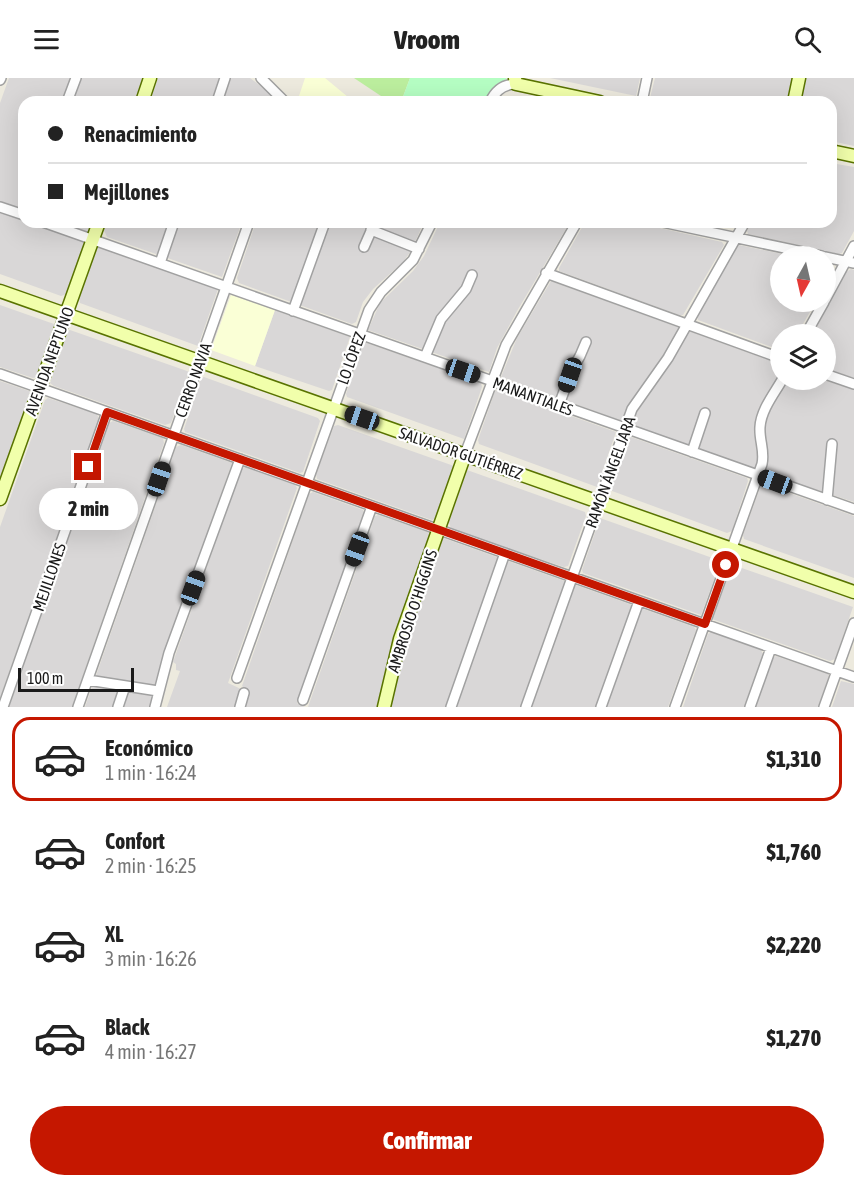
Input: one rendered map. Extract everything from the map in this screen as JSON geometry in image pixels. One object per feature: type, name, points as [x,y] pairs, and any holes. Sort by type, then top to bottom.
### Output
[{"type":"main road","points":[[144,96],[150,78]]},
{"type":"main road","points":[[795,96],[799,78]]},
{"type":"main road","points":[[515,81],[576,96]]},
{"type":"main road","points":[[837,152],[854,156]]},
{"type":"main road","name":"AVENIDA NEPTUNO","points":[[0,499],[97,228]]},
{"type":"main road","name":"SALVADOR GUTIÉRREZ","points":[[0,291],[854,592]]},
{"type":"main road","name":"AMBROSIO O'HIGGINS","points":[[384,707],[398,647],[465,454]]},
{"type":"street","points":[[69,96],[76,78]]},
{"type":"street","points":[[219,96],[225,78]]},
{"type":"street","points":[[261,78],[279,96]]},
{"type":"street","points":[[643,96],[647,78]]},
{"type":"street","points":[[494,96],[503,86],[515,81]]},
{"type":"street","points":[[0,207],[18,213]]},
{"type":"street","name":"MANANTIALES","points":[[60,228],[854,509]]},
{"type":"street","points":[[160,263],[172,228]]},
{"type":"street","name":"CERRO NAVIA","points":[[78,707],[247,228]]},
{"type":"street","points":[[293,310],[323,228]]},
{"type":"street","points":[[364,247],[372,228]]},
{"type":"street","points":[[377,228],[419,249]]},
{"type":"street","name":"LO LÓPEZ","points":[[237,678],[369,310],[377,296],[404,271],[419,249],[429,228]]},
{"type":"street","name":"AMBROSIO O'HIGGINS","points":[[465,454],[506,345],[573,228]]},
{"type":"street","points":[[690,228],[773,246]]},
{"type":"street","name":"RAMÓN ÁNGEL JARA","points":[[526,707],[635,404],[660,371],[742,228]]},
{"type":"street","points":[[836,284],[850,262],[854,246]]},
{"type":"street","points":[[546,273],[770,354]]},
{"type":"street","points":[[425,357],[441,319],[466,289],[472,275]]},
{"type":"street","points":[[559,405],[586,342]]},
{"type":"street","points":[[0,374],[854,677]]},
{"type":"street","points":[[836,378],[854,384]]},
{"type":"street","points":[[675,707],[758,475],[764,454],[760,432],[761,422],[776,390]]},
{"type":"street","name":"MEJILLONES","points":[[3,707],[107,412]]},
{"type":"street","points":[[692,452],[705,413]]},
{"type":"street","points":[[827,500],[832,444]]},
{"type":"street","points":[[154,707],[169,654],[240,459]]},
{"type":"street","points":[[303,700],[372,506]]},
{"type":"street","points":[[452,707],[505,553]]},
{"type":"street","points":[[601,707],[639,601]]},
{"type":"street","points":[[824,707],[854,623]]},
{"type":"street","points":[[750,707],[771,648]]},
{"type":"street","points":[[88,680],[158,691]]},
{"type":"street","points":[[118,707],[125,686]]},
{"type":"street","points":[[240,707],[244,693]]},
{"type":"shaded area","points":[[9,78],[145,78],[138,96],[18,96],[18,228],[91,228],[67,294],[61,296],[0,274],[0,103]]},
{"type":"shaded area","points":[[158,78],[250,78],[272,96],[152,96]]},
{"type":"shaded area","points":[[305,78],[325,78],[347,96],[299,96]]},
{"type":"shaded area","points":[[550,78],[640,78],[636,96]]},
{"type":"shaded area","points":[[655,78],[792,78],[788,96],[650,96]]},
{"type":"shaded area","points":[[805,78],[854,78],[854,146],[837,142],[837,96],[801,96]]},
{"type":"shaded area","points":[[837,164],[854,167],[854,231],[842,253],[836,253],[836,246],[803,246],[748,234],[749,228],[837,228]]},
{"type":"shaded area","points":[[104,228],[240,228],[222,277],[107,237]]},
{"type":"shaded area","points":[[254,228],[421,228],[411,251],[403,262],[373,289],[363,302],[356,322],[352,324],[239,283],[237,278]]},
{"type":"shaded area","points":[[437,228],[566,228],[497,348],[489,372],[368,330],[380,303],[413,271],[424,256]]},
{"type":"shaded area","points":[[582,228],[660,228],[722,242],[724,245],[683,315],[559,271]]},
{"type":"shaded area","points":[[736,246],[770,251],[770,312],[810,312],[803,324],[770,324],[770,346],[698,320],[697,316]]},
{"type":"shaded area","points":[[97,247],[218,289],[198,346],[80,303],[79,298]]},
{"type":"shaded area","points":[[854,270],[854,378],[836,372],[836,324],[818,324],[825,312],[836,312],[836,291],[846,272]]},
{"type":"shaded area","points":[[551,281],[770,360],[770,390],[836,390],[836,384],[854,390],[854,502],[751,468],[501,377],[517,338]]},
{"type":"shaded area","points":[[231,295],[275,310],[255,366],[211,350]]},
{"type":"shaded area","points":[[0,305],[54,324],[56,327],[37,377],[33,378],[0,367]]},
{"type":"shaded area","points":[[275,310],[350,337],[332,390],[329,391],[255,366]]},
{"type":"shaded area","points":[[70,330],[189,372],[171,423],[165,425],[50,383],[67,331]]},
{"type":"shaded area","points":[[364,342],[481,383],[482,387],[464,439],[347,397],[346,394]]},
{"type":"shaded area","points":[[204,377],[318,418],[320,421],[303,472],[300,473],[185,432],[184,429],[201,378]]},
{"type":"shaded area","points":[[0,381],[32,392],[0,483]]},
{"type":"shaded area","points":[[498,390],[616,432],[597,487],[479,444],[478,440],[495,391]]},
{"type":"shaded area","points":[[48,398],[97,414],[99,419],[0,698],[0,527],[45,400]]},
{"type":"shaded area","points":[[113,421],[163,438],[164,443],[72,707],[9,707],[109,423]]},
{"type":"shaded area","points":[[338,425],[454,466],[435,519],[432,520],[317,479],[316,474],[334,426]]},
{"type":"shaded area","points":[[631,437],[747,478],[732,531],[727,533],[612,491],[610,487],[628,438]]},
{"type":"shaded area","points":[[181,445],[232,463],[161,665],[151,707],[85,707],[176,447]]},
{"type":"shaded area","points":[[245,467],[295,485],[297,488],[228,683],[241,689],[235,707],[167,707],[180,671],[176,670],[176,664],[173,662],[241,470]]},
{"type":"shaded area","points":[[467,470],[585,512],[586,516],[568,566],[564,567],[451,529],[449,522]]},
{"type":"shaded area","points":[[764,484],[854,516],[854,578],[744,539],[743,535],[761,485]]},
{"type":"shaded area","points":[[313,492],[363,510],[364,513],[297,703],[305,707],[242,707],[247,690],[242,686],[309,494]]},
{"type":"shaded area","points":[[378,515],[428,532],[430,536],[392,643],[377,707],[308,707],[375,516]]},
{"type":"shaded area","points":[[600,518],[721,561],[701,615],[583,573],[582,570]]},
{"type":"shaded area","points":[[443,538],[694,627],[696,630],[668,707],[391,707],[403,650]]},
{"type":"shaded area","points":[[736,566],[853,607],[835,659],[830,661],[712,619],[732,567]]},
{"type":"shaded area","points":[[711,632],[761,650],[763,654],[744,707],[683,707],[708,634]]},
{"type":"shaded area","points":[[776,656],[828,674],[818,707],[755,707],[773,658]]},
{"type":"shaded area","points":[[841,681],[854,684],[854,707],[832,707]]},
{"type":"green space","points":[[354,78],[410,78],[403,96],[381,96]]},
{"type":"green space","points":[[410,78],[507,78],[489,96],[403,96]]},
{"type":"route","points":[[88,467],[107,412],[705,624],[726,565]]}]
